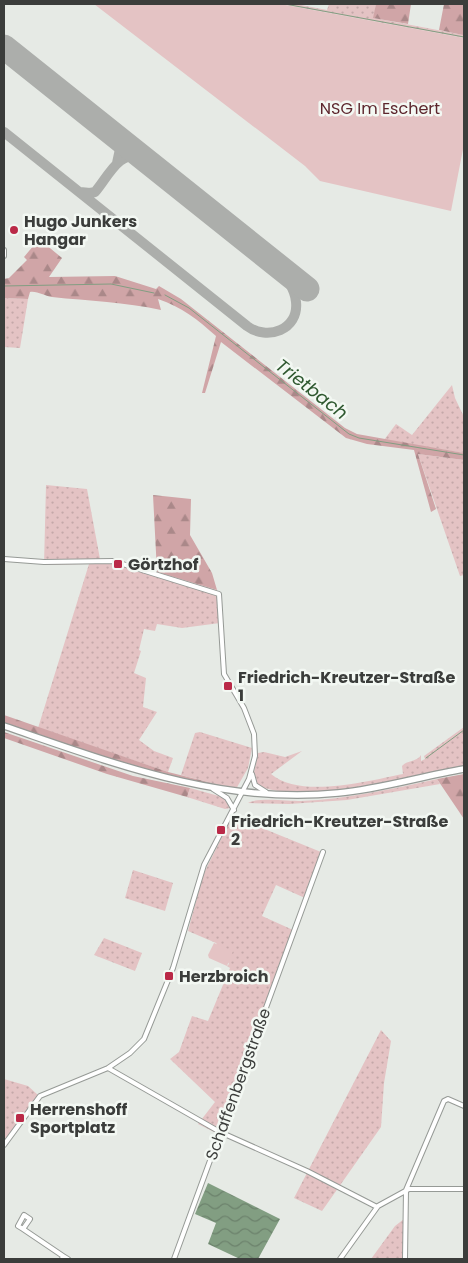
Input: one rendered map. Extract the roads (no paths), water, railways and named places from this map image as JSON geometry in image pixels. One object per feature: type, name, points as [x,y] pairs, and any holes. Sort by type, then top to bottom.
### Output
[{"type":"main road","points":[[4,726],[154,776],[212,789],[242,793],[283,796],[356,791],[464,769]]},
{"type":"street","points":[[4,250],[4,256]]},
{"type":"street","points":[[4,559],[44,562],[113,561],[219,594],[224,674],[250,719],[255,748],[252,770],[253,781],[258,788],[283,796]]},
{"type":"street","points":[[4,1145],[40,1096],[108,1068],[134,1050],[146,1036],[174,968],[203,868],[234,810],[252,770]]},
{"type":"street","points":[[212,789],[227,798],[234,810]]},
{"type":"street","name":"Schaffenbergstraße","points":[[174,1259],[323,852]]},
{"type":"street","points":[[108,1068],[220,1132],[307,1171],[376,1207]]},
{"type":"street","points":[[405,1259],[406,1190],[443,1101],[448,1099],[464,1106]]},
{"type":"street","points":[[340,1259],[376,1207],[406,1190],[464,1189]]},
{"type":"street","points":[[23,1229],[62,1258],[68,1259]]},
{"type":"water","points":[[208,1183],[280,1219],[258,1259],[240,1259],[208,1244],[216,1223],[195,1214]]},
{"type":"waterway","points":[[285,4],[464,37]]},
{"type":"waterway","name":"Trietbach","points":[[4,286],[111,284],[154,293]]},
{"type":"waterway","name":"Trietbach","points":[[165,295],[189,308],[349,434],[359,438],[464,455]]},
{"type":"waterway","points":[[426,758],[464,730]]},
{"type":"place","name":"Hugo Junkers Hangar","points":[[14,230]]},
{"type":"place","name":"Görtzhof","points":[[118,564]]},
{"type":"place","name":"Friedrich-Kreutzer-Straße 1","points":[[228,686]]},
{"type":"place","name":"Friedrich-Kreutzer-Straße 2","points":[[221,830]]},
{"type":"place","name":"Herzbroich","points":[[169,976]]},
{"type":"place","name":"Herrenshoff Sportplatz","points":[[20,1118]]},
{"type":"park label","name":"NSG Im Eschert","points":[[380,108]]}]
